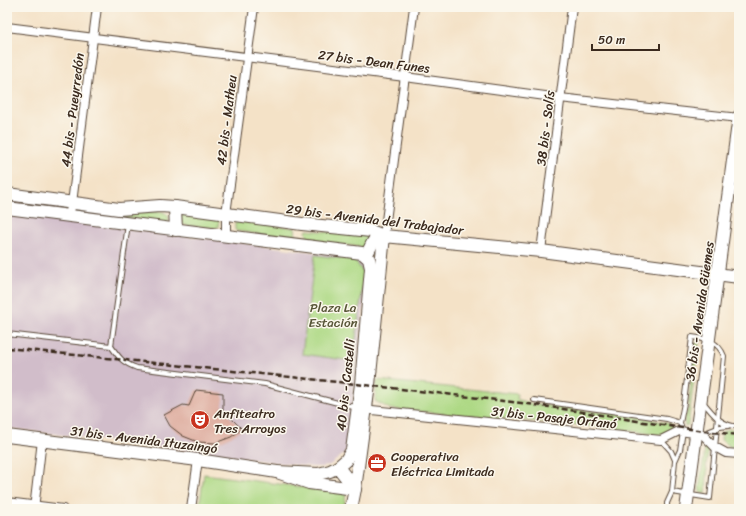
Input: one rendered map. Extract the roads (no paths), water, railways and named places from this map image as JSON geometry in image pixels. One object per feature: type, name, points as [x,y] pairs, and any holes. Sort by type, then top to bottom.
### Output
[{"type":"street","name":"44 bis - Pueyrredón","points":[[69,216],[72,203],[97,7]]},
{"type":"street","name":"42 bis - Matheu","points":[[226,236],[226,214],[254,7]]},
{"type":"street","name":"40 bis - Castelli","points":[[351,509],[355,490],[368,349],[406,77],[414,7]]},
{"type":"street","name":"38 bis - Solís","points":[[541,251],[572,7]]},
{"type":"street","name":"27 bis - Dean Funes","points":[[7,27],[406,77],[560,98],[739,117]]},
{"type":"street","name":"36 bis - Avenida Güemes","points":[[686,509],[699,434],[701,400],[708,339],[739,117]]},
{"type":"street","name":"29 bis - Avenida del Trabajador","points":[[7,194],[119,209],[160,206],[175,207],[302,224],[371,230],[384,236],[541,251],[739,278]]},
{"type":"street","points":[[175,207],[176,230]]},
{"type":"street","points":[[7,208],[362,253],[366,256],[373,242],[384,236]]},
{"type":"street","points":[[302,224],[302,245]]},
{"type":"street","name":"40 bis - Castelli","points":[[366,256],[369,259],[371,268],[368,349]]},
{"type":"street","name":"40 bis - Castelli","points":[[338,467],[346,460],[352,450],[362,409]]},
{"type":"street","name":"31 bis - Pasaje Orfanó","points":[[362,409],[661,440]]},
{"type":"street","points":[[661,440],[679,431],[683,431],[699,434],[715,447],[726,453],[739,454]]},
{"type":"street","name":"31 bis - Avenida Ituzaingó","points":[[7,436],[198,460],[277,472],[318,474],[330,472],[338,467]]},
{"type":"street","points":[[34,507],[42,440]]},
{"type":"street","points":[[191,509],[198,460]]},
{"type":"street","points":[[338,467],[355,490]]},
{"type":"street","name":"31 bis - Avenida Ituzaingó","points":[[277,472],[309,483],[355,490]]},
{"type":"street","points":[[7,502],[34,507],[63,509]]},
{"type":"lane","points":[[128,224],[111,346],[119,359],[129,366],[137,368],[265,384],[362,409]]},
{"type":"lane","points":[[7,334],[111,346]]},
{"type":"lane","points":[[667,509],[667,503],[672,492],[675,461],[680,450],[683,431],[680,423],[692,337],[708,339],[722,350],[724,356],[710,498],[672,492]]},
{"type":"lane","points":[[534,400],[667,419],[680,423]]},
{"type":"lane","points":[[701,400],[718,419],[728,426]]},
{"type":"lane","points":[[699,434],[728,426],[739,427]]},
{"type":"lane","points":[[661,440],[672,451],[675,461]]},
{"type":"railway","points":[[7,348],[504,401],[680,428],[739,435]]},
{"type":"place","name":"Anfiteatro Tres Arroyos","points":[[200,420]]},
{"type":"place","name":"Cooperativa Eléctrica Limitada","points":[[377,463]]},
{"type":"park label","name":"Plaza La Estación","points":[[333,314]]}]
